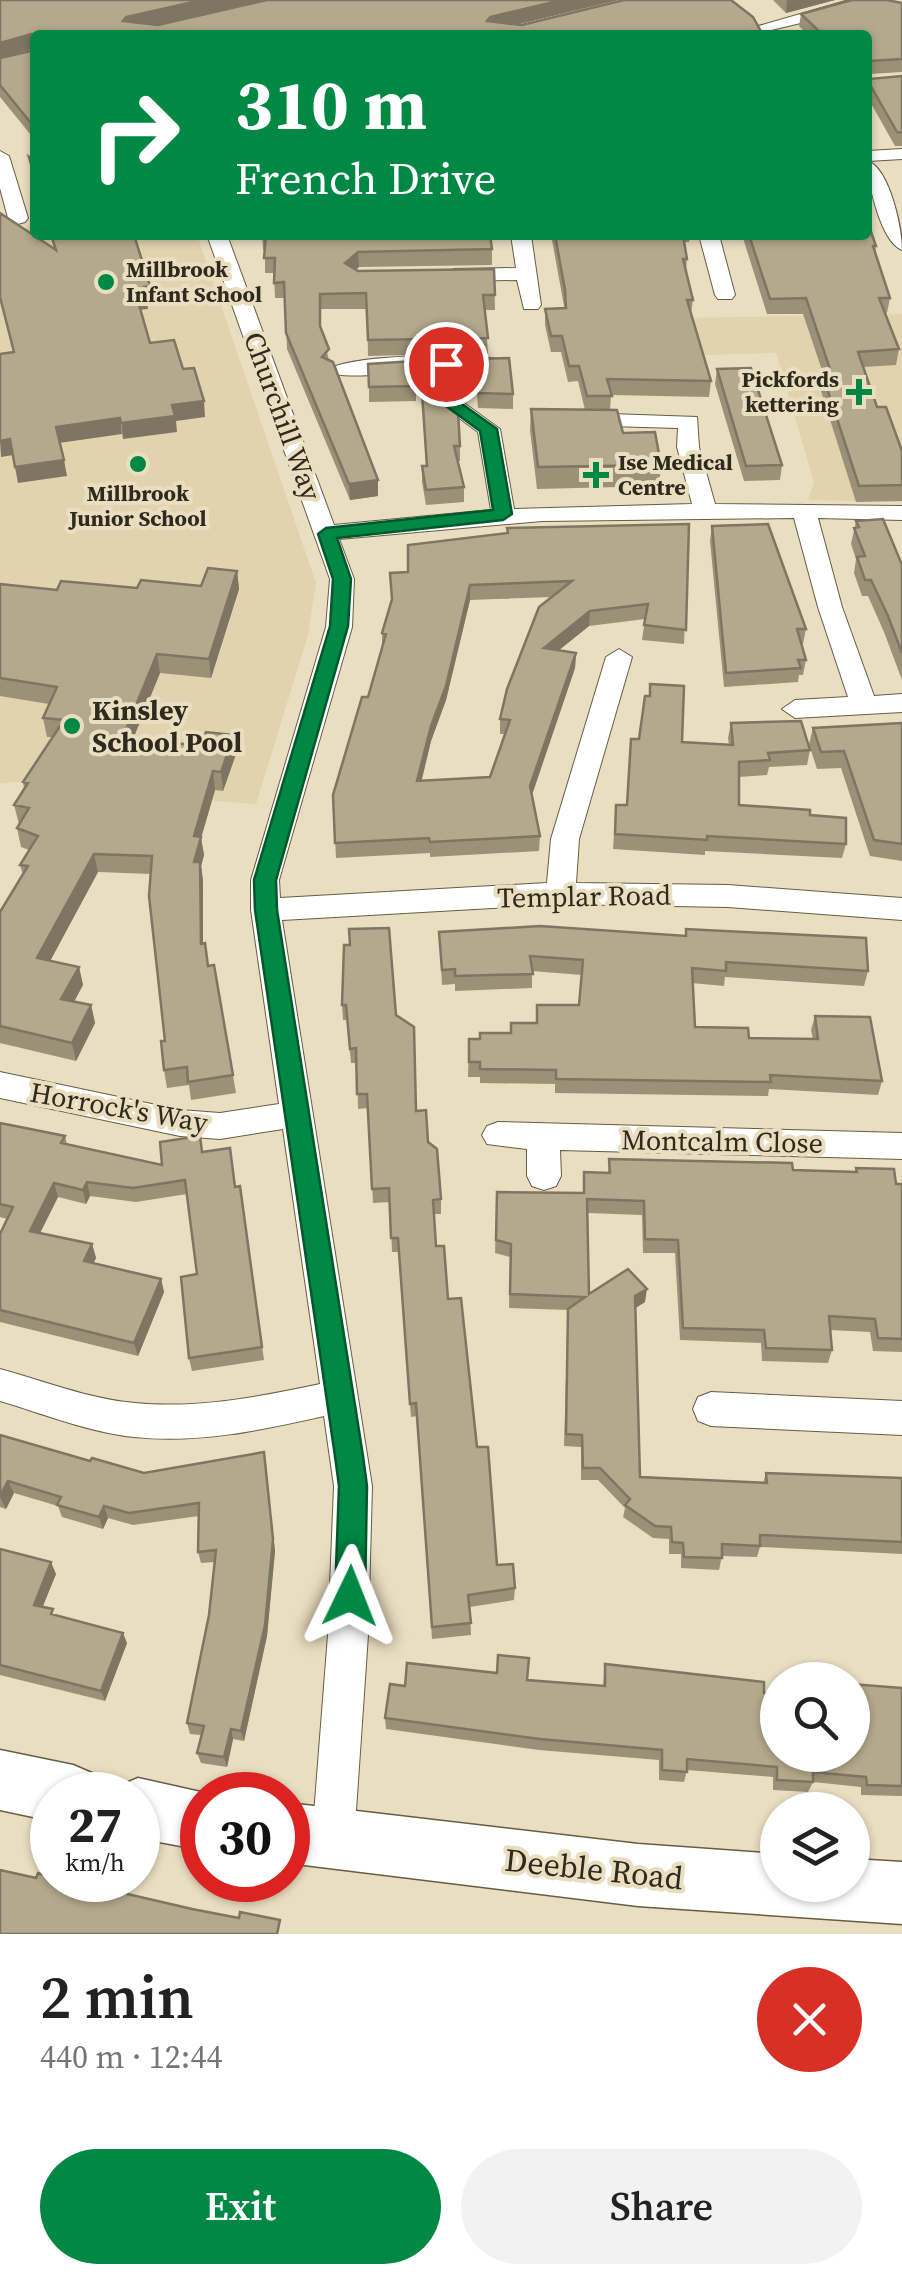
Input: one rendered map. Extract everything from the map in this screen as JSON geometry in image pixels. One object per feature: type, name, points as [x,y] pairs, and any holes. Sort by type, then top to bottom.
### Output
[{"type":"street","points":[[762,27],[845,8],[861,0],[882,4]]},
{"type":"street","points":[[872,156],[902,154]]},
{"type":"street","points":[[1,165],[18,218]]},
{"type":"street","points":[[876,203],[902,244]]},
{"type":"street","name":"Churchill Way","points":[[219,240],[342,579],[339,626],[265,880],[266,910],[353,1486],[352,1557],[310,1836]]},
{"type":"street","points":[[522,240],[531,304]]},
{"type":"street","points":[[710,240],[725,295]]},
{"type":"street","points":[[438,276],[526,274]]},
{"type":"street","points":[[446,364],[454,406],[488,429],[503,514]]},
{"type":"street","points":[[337,371],[489,364]]},
{"type":"street","points":[[553,422],[689,422],[688,447],[705,509]]},
{"type":"street","points":[[326,534],[503,514],[705,509],[902,513]]},
{"type":"street","points":[[804,511],[830,607],[864,705]]},
{"type":"street","points":[[562,893],[565,840],[619,657]]},
{"type":"street","points":[[795,709],[902,704]]},
{"type":"street","name":"Templar Road","points":[[266,910],[562,893],[728,896],[902,909]]},
{"type":"street","name":"Horrock's Way","points":[[0,1085],[180,1124],[220,1126],[298,1114]]},
{"type":"street","name":"Montcalm Close","points":[[498,1135],[902,1146]]},
{"type":"street","points":[[543,1136],[544,1176]]},
{"type":"street","points":[[0,1385],[132,1420],[172,1422],[265,1412],[342,1396]]},
{"type":"street","points":[[711,1409],[902,1418]]},
{"type":"street","points":[[0,1780],[30,1786]]},
{"type":"street","name":"Deeble Road","points":[[310,1836],[638,1875],[902,1893]]},
{"type":"shaded area","points":[[30,226],[30,240],[199,240],[316,583],[308,635],[256,804],[134,795],[140,773],[0,783],[0,239]]},
{"type":"shaded area","points":[[902,314],[902,502],[808,500],[814,482],[776,353],[640,357],[632,319]]},
{"type":"building","points":[[0,0],[202,0],[126,17],[123,21],[158,25],[267,0],[562,0],[490,17],[487,21],[522,25],[624,0],[731,0],[753,17],[760,30],[30,30],[30,35],[0,43]]},
{"type":"building","points":[[852,0],[902,3],[902,59],[872,61],[872,30],[818,30],[801,14]]},
{"type":"building","points":[[30,51],[30,122],[0,85],[0,58]]},
{"type":"building","points":[[902,76],[902,133],[897,132],[872,88],[872,79]]},
{"type":"building","points":[[0,213],[30,233],[30,240],[41,240],[56,250],[53,240],[136,240],[150,286],[144,287],[146,293],[136,294],[150,343],[174,340],[183,369],[194,368],[204,401],[172,405],[175,416],[121,423],[120,418],[56,427],[64,460],[15,467],[10,439],[0,441],[0,354],[14,352],[0,297]]},
{"type":"building","points":[[872,234],[890,298],[879,298],[899,349],[858,352],[877,407],[886,407],[902,451],[902,485],[859,486],[823,376],[832,375],[806,298],[770,299],[751,240],[872,240]]},
{"type":"building","points":[[266,240],[491,240],[492,249],[358,252],[345,263],[358,271],[494,269],[495,295],[483,295],[488,338],[368,340],[366,293],[320,294],[320,326],[329,349],[322,357],[333,362],[378,480],[349,484],[286,333],[284,282],[274,283],[275,258],[264,258]]},
{"type":"building","points":[[556,240],[684,240],[687,259],[683,259],[693,300],[687,300],[711,381],[607,379],[612,396],[587,396],[579,366],[569,366],[562,336],[551,336],[545,309],[566,308]]},
{"type":"building","points":[[509,358],[513,394],[478,393],[474,359]]},
{"type":"building","points":[[414,361],[416,386],[369,387],[368,364]]},
{"type":"building","points":[[751,368],[782,465],[746,466],[717,369]]},
{"type":"building","points":[[422,393],[458,412],[460,446],[454,446],[464,487],[426,490],[422,466],[427,466]]},
{"type":"building","points":[[531,409],[617,410],[623,433],[655,432],[661,465],[538,467]]},
{"type":"building","points":[[883,519],[902,565],[902,653],[888,616],[871,580],[865,580],[857,557],[865,556],[854,528],[859,527],[856,521]]},
{"type":"building","points":[[689,524],[686,630],[644,625],[648,604],[590,611],[544,648],[576,653],[530,786],[540,836],[335,843],[333,795],[362,697],[368,697],[386,634],[382,633],[392,599],[390,573],[408,572],[408,545],[508,533],[507,528]],"holes":[[[572,581],[539,607],[507,689],[500,719],[510,720],[490,777],[417,781],[446,686],[470,585]]]},
{"type":"building","points":[[768,524],[806,629],[797,629],[806,660],[798,660],[801,668],[726,673],[712,526]]},
{"type":"building","points":[[208,568],[237,571],[209,659],[157,654],[123,737],[201,746],[206,732],[234,735],[221,772],[213,771],[194,836],[201,837],[194,862],[200,862],[201,944],[205,943],[208,966],[214,965],[233,1075],[188,1082],[187,1067],[164,1070],[161,1041],[165,1041],[149,896],[152,856],[94,854],[37,958],[79,967],[61,999],[91,1005],[72,1043],[0,1026],[0,912],[28,866],[20,865],[38,836],[17,828],[29,808],[14,805],[28,783],[23,782],[64,720],[43,718],[57,687],[0,678],[0,584],[57,590],[61,581],[137,588],[141,580],[201,586]]},
{"type":"building","points":[[650,684],[684,686],[682,742],[733,745],[731,723],[801,721],[810,750],[768,753],[770,760],[739,762],[739,805],[810,810],[810,815],[846,818],[846,844],[615,834],[616,805],[627,805],[631,739],[639,739]]},
{"type":"building","points":[[902,723],[902,844],[874,840],[844,751],[821,752],[813,728]]},
{"type":"building","points":[[540,926],[686,936],[686,929],[866,938],[868,971],[726,962],[726,971],[692,968],[695,1027],[748,1028],[749,1038],[818,1039],[815,1016],[870,1017],[882,1081],[770,1075],[771,1082],[556,1079],[556,1070],[480,1069],[480,1062],[469,1062],[469,1039],[480,1039],[480,1033],[511,1033],[511,1023],[537,1023],[537,1005],[579,1005],[583,960],[530,956],[533,974],[455,976],[455,969],[442,970],[439,932]]},
{"type":"building","points":[[389,928],[396,1015],[414,1027],[416,1111],[426,1110],[428,1142],[437,1149],[441,1199],[433,1200],[436,1246],[444,1246],[448,1299],[461,1298],[477,1447],[488,1447],[497,1565],[513,1564],[515,1588],[468,1595],[471,1623],[432,1627],[416,1403],[410,1404],[398,1238],[391,1238],[389,1188],[372,1189],[367,1094],[357,1094],[356,1048],[350,1049],[346,1005],[342,1005],[344,945],[350,945],[349,929]]},
{"type":"building","points":[[0,1123],[65,1136],[61,1143],[162,1165],[160,1142],[200,1136],[202,1152],[230,1148],[235,1187],[240,1186],[262,1347],[189,1358],[181,1277],[197,1274],[185,1180],[133,1188],[87,1182],[83,1190],[54,1183],[30,1231],[92,1244],[84,1261],[161,1279],[134,1343],[0,1310],[0,1234],[13,1207],[0,1204]]},
{"type":"building","points":[[609,1159],[792,1163],[793,1170],[894,1169],[896,1184],[902,1184],[902,1339],[878,1338],[875,1319],[829,1316],[832,1350],[766,1348],[764,1330],[683,1328],[678,1240],[645,1239],[644,1201],[587,1199],[589,1294],[628,1269],[647,1289],[635,1296],[640,1477],[767,1483],[766,1473],[902,1478],[902,1542],[760,1535],[760,1546],[722,1544],[722,1558],[684,1557],[683,1543],[672,1542],[671,1527],[655,1526],[625,1505],[630,1499],[600,1468],[583,1468],[582,1435],[566,1434],[568,1309],[585,1297],[510,1294],[511,1244],[496,1240],[497,1192],[584,1193],[584,1172],[610,1173]]},
{"type":"building","points":[[0,1435],[144,1473],[264,1452],[273,1539],[265,1625],[241,1731],[231,1729],[224,1757],[197,1753],[204,1726],[187,1723],[209,1615],[216,1550],[198,1552],[199,1503],[129,1513],[104,1506],[99,1517],[57,1505],[61,1497],[8,1481],[0,1496]]},
{"type":"building","points":[[0,1549],[51,1562],[34,1605],[53,1609],[51,1614],[123,1633],[101,1691],[0,1665]]},
{"type":"building","points":[[498,1655],[529,1658],[527,1680],[605,1686],[605,1664],[760,1682],[760,1765],[687,1759],[687,1772],[662,1770],[662,1750],[540,1739],[385,1718],[390,1684],[405,1686],[407,1663],[497,1673]]},
{"type":"building","points":[[870,1685],[902,1688],[902,1786],[867,1785],[866,1777],[813,1772],[870,1772]]},
{"type":"building","points":[[777,1772],[813,1772],[813,1782],[777,1780]]},
{"type":"building","points":[[0,1870],[30,1877],[30,1902],[160,1902],[239,1918],[240,1912],[280,1920],[277,1934],[0,1934]]},
{"type":"place","name":"Millbrook Infant School","points":[[106,282]]},
{"type":"place","name":"Pickfords kettering","points":[[859,392]]},
{"type":"place","name":"Millbrook Junior School","points":[[138,464]]},
{"type":"place","name":"Ise Medical Centre","points":[[596,475]]},
{"type":"place","name":"Kinsley School Pool","points":[[72,726]]},
{"type":"route","points":[[350,1596],[353,1486],[266,910],[265,880],[339,626],[342,579],[326,534],[503,514],[488,429],[454,406],[446,364]]}]
